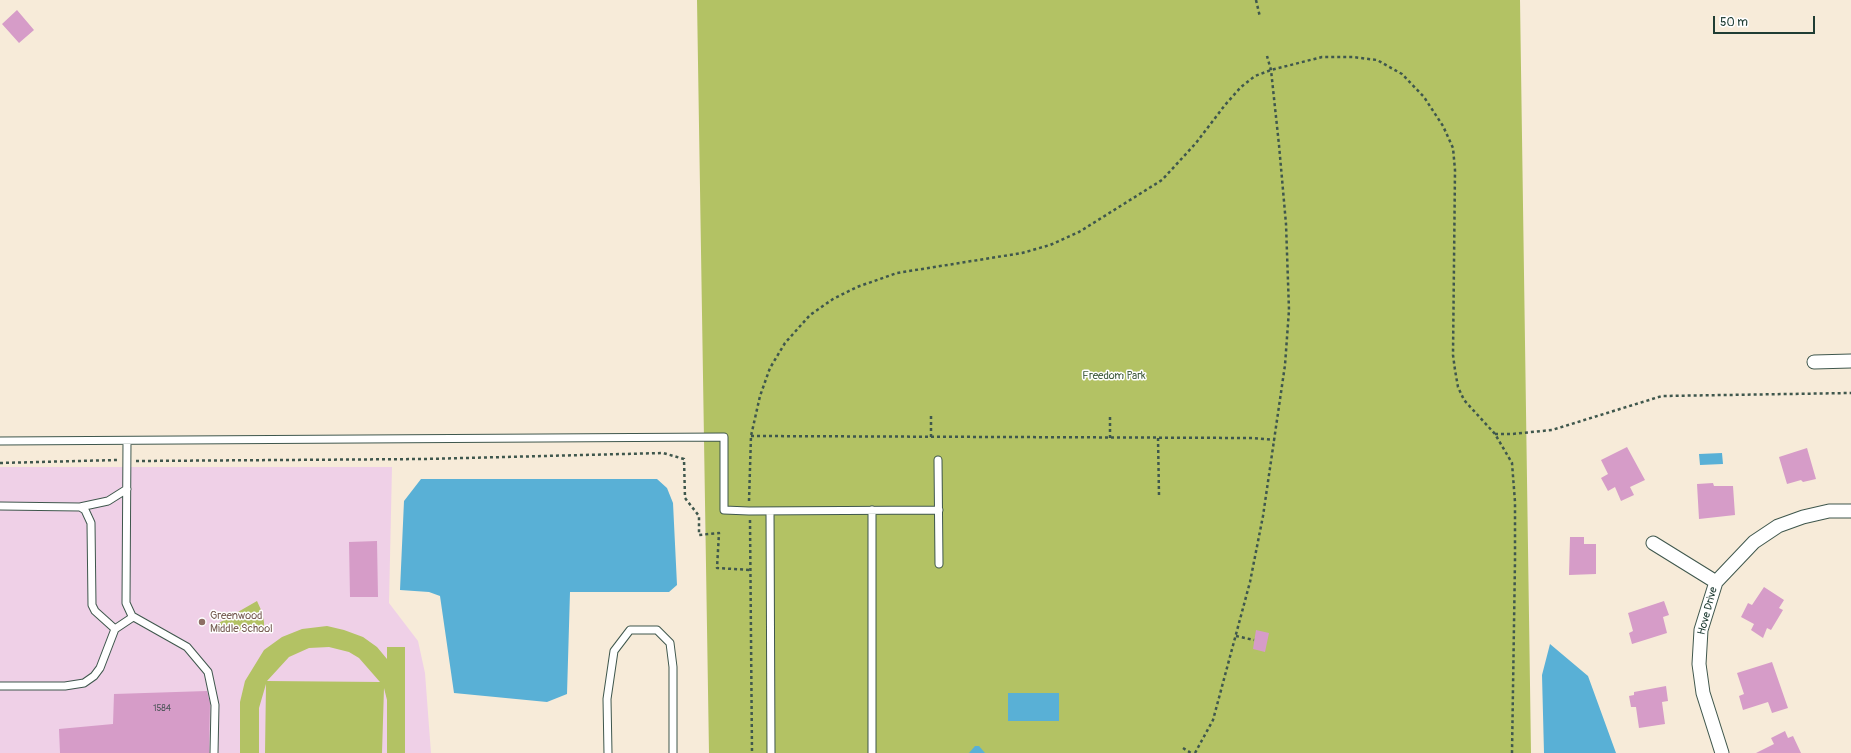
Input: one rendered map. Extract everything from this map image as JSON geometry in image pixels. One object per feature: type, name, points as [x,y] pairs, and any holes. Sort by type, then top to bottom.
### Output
[{"type":"street","points":[[1814,362],[1851,361]]},
{"type":"street","name":"Hove Drive","points":[[1722,753],[1703,693],[1699,664],[1701,630],[1716,582],[1728,567],[1754,542],[1778,526],[1803,517],[1829,511],[1851,511]]},
{"type":"street","points":[[1653,543],[1716,582]]},
{"type":"lane","points":[[0,442],[724,437],[724,510],[939,510]]},
{"type":"lane","points":[[127,441],[126,603],[133,617],[186,647],[208,672],[215,705],[214,753]]},
{"type":"lane","points":[[938,460],[939,564]]},
{"type":"lane","points":[[0,506],[80,507],[108,502],[127,489]]},
{"type":"lane","points":[[80,507],[87,513],[91,523],[92,605],[95,611],[115,629]]},
{"type":"lane","points":[[872,510],[872,753]]},
{"type":"lane","points":[[770,511],[771,753]]},
{"type":"lane","points":[[0,686],[65,686],[84,683],[94,676],[100,668],[115,629],[133,617]]},
{"type":"lane","points":[[608,753],[607,699],[614,651],[630,630],[657,630],[670,643],[673,667],[673,753]]},
{"type":"path","points":[[1256,0],[1260,16]]},
{"type":"path","points":[[1195,753],[1213,720],[1250,582],[1263,516],[1285,365],[1289,310],[1286,224],[1271,70],[1267,56]]},
{"type":"path","points":[[752,753],[749,511],[751,436],[760,396],[770,368],[785,343],[810,315],[833,299],[857,287],[897,273],[926,267],[964,263],[1022,253],[1080,232],[1162,180],[1192,148],[1241,87],[1255,76],[1271,70],[1322,57],[1353,57],[1376,60],[1402,74],[1424,97],[1443,126],[1453,148],[1455,170],[1453,355],[1458,387],[1464,400],[1495,434],[1512,463],[1515,502],[1512,753]]},
{"type":"path","points":[[1495,434],[1552,430],[1662,396],[1851,393]]},
{"type":"path","points":[[931,415],[931,437]]},
{"type":"path","points":[[1110,418],[1110,438]]},
{"type":"path","points":[[751,436],[1275,440]]},
{"type":"path","points":[[1158,438],[1159,495]]},
{"type":"path","points":[[0,463],[127,460],[425,459],[663,453],[684,459],[685,498],[698,516],[698,534],[719,533],[717,568],[750,570]]},
{"type":"path","points":[[1236,636],[1254,640]]},
{"type":"path","points":[[1183,748],[1190,753]]},
{"type":"shaded area","name":"Greenwood Middle School","points":[[0,467],[392,467],[389,603],[418,641],[425,673],[431,753],[0,753]]},
{"type":"green space","name":"Freedom Park","points":[[697,0],[1520,0],[1531,753],[709,753]]},
{"type":"green space","points":[[257,601],[262,612],[264,633],[210,628]]},
{"type":"green space","points":[[327,626],[344,630],[363,637],[377,647],[387,659],[387,647],[405,647],[405,753],[387,753],[387,700],[384,688],[382,753],[265,753],[266,684],[259,708],[259,753],[240,753],[240,702],[245,681],[264,650],[282,637],[302,629]],"holes":[[[329,647],[349,652],[359,658],[380,682],[267,681],[289,657],[309,648]]]},
{"type":"water","points":[[1722,453],[1723,464],[1700,465],[1699,454]]},
{"type":"water","points":[[421,479],[657,479],[667,488],[673,503],[677,585],[669,592],[570,592],[567,694],[547,702],[454,693],[440,596],[429,592],[400,590],[404,501]]},
{"type":"water","points":[[1550,644],[1588,676],[1616,753],[1544,753],[1542,675]]},
{"type":"water","points":[[1008,693],[1059,693],[1059,721],[1008,721]]},
{"type":"water","points":[[975,746],[979,746],[985,753],[969,753]]},
{"type":"building","points":[[17,10],[34,30],[19,43],[2,24]]},
{"type":"building","points":[[1627,447],[1645,480],[1630,487],[1634,495],[1621,501],[1615,487],[1608,491],[1601,478],[1608,474],[1601,460]]},
{"type":"building","points":[[1807,448],[1816,479],[1803,482],[1801,480],[1787,484],[1779,457]]},
{"type":"building","points":[[1713,483],[1714,486],[1733,486],[1735,515],[1699,519],[1697,484]]},
{"type":"building","points":[[1570,537],[1584,537],[1584,544],[1596,544],[1596,574],[1569,575]]},
{"type":"building","points":[[377,541],[378,597],[350,597],[349,542]]},
{"type":"building","points":[[1764,587],[1784,600],[1779,608],[1783,610],[1771,630],[1767,628],[1763,638],[1751,630],[1754,624],[1741,617],[1748,603],[1752,605]]},
{"type":"building","points":[[1664,601],[1669,615],[1663,617],[1667,633],[1632,644],[1629,633],[1633,631],[1628,613]]},
{"type":"building","points":[[1256,630],[1269,633],[1265,652],[1253,649]]},
{"type":"building","points":[[1772,662],[1788,708],[1772,713],[1768,702],[1743,710],[1739,696],[1744,694],[1737,673]]},
{"type":"building","points":[[1666,686],[1668,701],[1662,702],[1665,724],[1639,728],[1636,707],[1631,707],[1629,696],[1634,695],[1634,692]]},
{"type":"building","points":[[207,691],[210,703],[209,753],[60,753],[59,729],[113,724],[114,694]]},
{"type":"building","points":[[1785,731],[1788,738],[1793,736],[1801,753],[1756,753],[1774,744],[1771,738]]},
{"type":"place","name":"Greenwood Middle School","points":[[202,622]]}]
